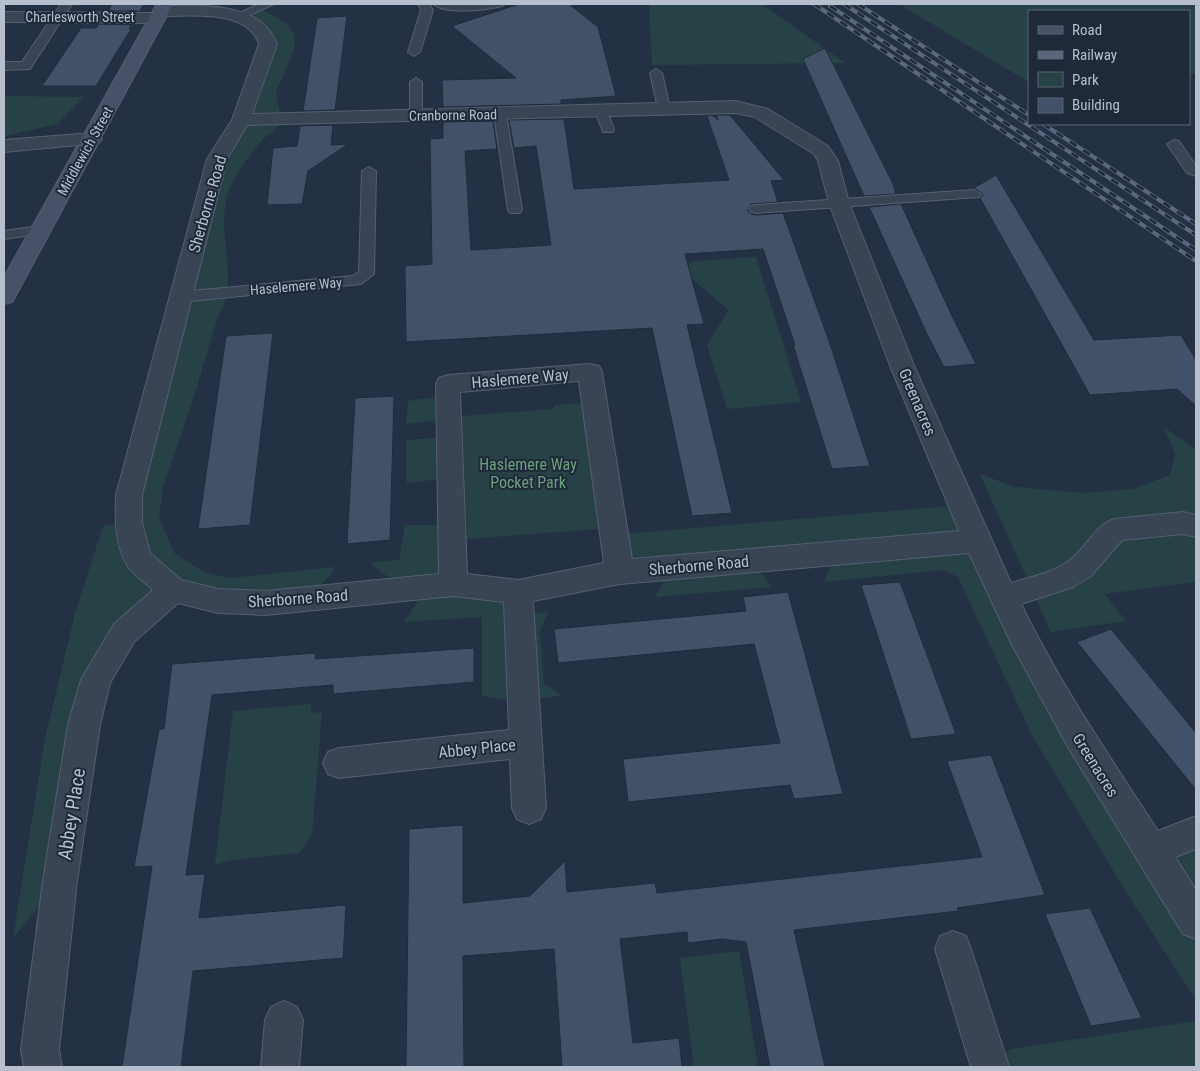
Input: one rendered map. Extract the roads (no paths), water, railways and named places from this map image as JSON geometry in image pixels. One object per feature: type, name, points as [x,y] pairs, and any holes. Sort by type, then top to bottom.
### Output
[{"type":"main road","name":"Middlewich Street","points":[[4,297],[161,11]]},
{"type":"street","name":"Sherborne Road","points":[[161,11],[216,12],[244,10],[262,30],[268,44],[241,120],[217,159],[129,495],[128,523],[138,559],[173,590],[218,601],[266,603],[453,584],[518,592],[620,572],[977,541]]},
{"type":"street","name":"Charlesworth Street","points":[[4,17],[56,18],[161,11]]},
{"type":"street","name":"Greenacres","points":[[664,108],[735,107],[761,113],[821,150],[828,161],[839,203],[903,368],[1003,598],[1022,636],[1079,737],[1196,921]]},
{"type":"street","name":"Cranborne Road","points":[[241,120],[664,108]]},
{"type":"street","points":[[4,146],[92,139]]},
{"type":"street","name":"Haslemere Way","points":[[453,584],[448,384],[590,372],[620,572]]},
{"type":"street","points":[[1003,598],[1068,585],[1114,530],[1183,523],[1196,526]]},
{"type":"street","name":"Abbey Place","points":[[43,1067],[40,1050],[60,882],[84,725],[96,680],[124,633],[173,590]]},
{"type":"street","name":"Abbey Place","points":[[518,592],[529,808]]},
{"type":"street","name":"Abbey Place","points":[[339,763],[526,743]]},
{"type":"street","points":[[1150,851],[1196,832]]},
{"type":"street","points":[[953,949],[990,1067]]},
{"type":"street","points":[[280,1067],[284,1020]]},
{"type":"lane","points":[[4,66],[26,66],[66,4]]},
{"type":"lane","points":[[244,10],[268,4]]},
{"type":"lane","points":[[414,52],[427,10],[424,4]]},
{"type":"lane","points":[[439,4],[463,7],[488,7],[498,4]]},
{"type":"lane","points":[[656,73],[664,108]]},
{"type":"lane","points":[[416,82],[416,115]]},
{"type":"lane","points":[[601,111],[608,129]]},
{"type":"lane","points":[[500,114],[514,210]]},
{"type":"lane","points":[[1174,144],[1192,170],[1196,172]]},
{"type":"lane","name":"Haselemere Way","points":[[180,297],[356,281],[366,274],[369,171]]},
{"type":"lane","points":[[756,209],[974,194]]},
{"type":"lane","points":[[4,235],[40,230]]},
{"type":"railway","points":[[814,4],[1196,261]]},
{"type":"railway","points":[[844,4],[1028,125]]},
{"type":"railway","points":[[858,4],[1028,114]]},
{"type":"railway","points":[[830,6],[1196,250]]},
{"type":"railway","points":[[1028,125],[1196,235]]},
{"type":"railway","points":[[1045,125],[1196,224]]},
{"type":"park label","name":"Haslemere Way Pocket Park","points":[[528,473]]}]
